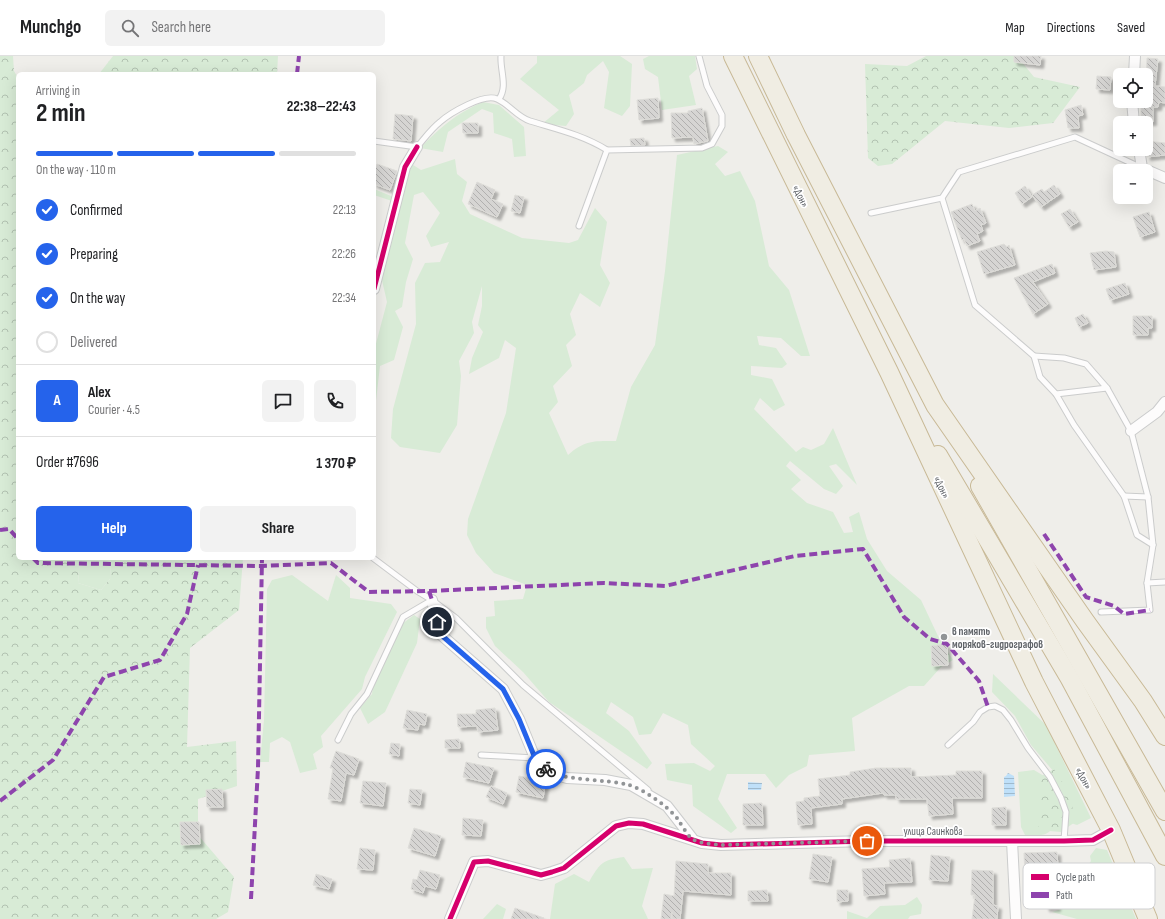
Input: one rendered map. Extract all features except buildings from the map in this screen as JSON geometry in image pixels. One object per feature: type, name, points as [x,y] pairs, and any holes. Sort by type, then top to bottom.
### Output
[{"type":"highway","name":"«Дон»","points":[[733,56],[889,372],[1034,682],[1111,830],[1125,863]]},
{"type":"highway","points":[[758,56],[796,135],[935,405],[1165,811]]},
{"type":"highway","points":[[889,372],[1070,679],[1165,856]]},
{"type":"highway","points":[[935,405],[1085,621],[1143,701],[1165,736]]},
{"type":"highway","name":"«Дон»","points":[[1144,909],[1148,919]]},
{"type":"street","points":[[1134,68],[1135,56]]},
{"type":"street","points":[[376,281],[405,167],[417,146]]},
{"type":"street","points":[[1153,173],[1165,178]]},
{"type":"street","points":[[1131,432],[1157,412],[1165,402]]},
{"type":"street","points":[[432,600],[439,633],[503,689],[519,719],[535,758],[550,773],[566,778],[605,780],[631,785],[666,806],[692,838]]},
{"type":"street","name":"улица Саинкова","points":[[450,919],[474,862],[488,861],[541,874],[552,872],[564,868],[616,826],[629,823],[643,824],[692,838],[702,843],[721,845],[867,841],[1092,840],[1111,830]]},
{"type":"street","points":[[1012,841],[1016,919]]},
{"type":"lane","points":[[499,99],[502,94],[504,84],[501,56]]},
{"type":"lane","points":[[376,141],[417,146],[439,122],[461,108],[482,99],[493,97],[499,99],[527,120],[580,136],[607,150],[702,148],[712,144],[722,126],[722,116],[708,86],[699,56]]},
{"type":"lane","points":[[871,212],[942,198],[959,172],[1075,137],[1133,164]]},
{"type":"lane","points":[[579,226],[607,150]]},
{"type":"lane","points":[[942,198],[975,305],[1034,356],[1040,377],[1056,394],[1074,425],[1124,496],[1136,535],[1153,544]]},
{"type":"lane","points":[[1034,356],[1064,358],[1086,364],[1106,388],[1131,432],[1148,497],[1153,544],[1147,583],[1150,610],[1101,612]]},
{"type":"lane","points":[[1056,394],[1106,388]]},
{"type":"lane","points":[[1124,496],[1148,497]]},
{"type":"lane","points":[[376,560],[456,618],[523,685],[666,806]]},
{"type":"lane","points":[[1147,583],[1165,582]]},
{"type":"lane","points":[[338,740],[351,714],[367,694],[403,617],[432,600]]},
{"type":"lane","points":[[948,745],[973,722],[980,712],[988,707],[995,706],[1003,710],[1028,748],[1050,777],[1061,798],[1066,812],[1064,841]]},
{"type":"lane","points":[[481,755],[535,758]]},
{"type":"green space","points":[[0,56],[13,56],[14,71],[16,74],[16,560],[80,560],[78,583],[101,590],[110,579],[111,560],[243,560],[239,610],[190,648],[187,747],[236,741],[237,786],[198,799],[198,835],[234,877],[228,912],[216,919],[0,919]]},
{"type":"green space","points":[[113,56],[278,56],[277,72],[101,72]]},
{"type":"green space","points":[[537,56],[620,56],[632,64],[630,106],[622,116],[604,108],[609,72],[603,61],[587,75],[584,83],[569,95],[574,114],[566,126],[542,124],[559,110],[520,79],[537,63]]},
{"type":"green space","points":[[649,56],[695,56],[697,69],[689,76],[696,105],[662,110],[658,77],[645,69],[643,59]]},
{"type":"green space","points":[[926,56],[1017,56],[1034,77],[1080,87],[1053,123],[1009,128],[945,121],[892,164],[878,166],[868,158],[865,64],[907,66]]},
{"type":"green space","points":[[483,102],[499,105],[524,127],[526,156],[514,157],[512,139],[494,133],[493,113],[482,109],[448,132],[443,152],[420,148],[456,116]]},
{"type":"green space","points":[[718,146],[728,152],[715,164],[725,176],[740,171],[755,201],[769,266],[789,290],[810,356],[801,356],[781,338],[757,336],[759,345],[776,348],[787,364],[782,368],[751,366],[751,375],[772,379],[785,405],[774,411],[760,398],[754,409],[796,452],[803,447],[811,450],[824,444],[833,428],[857,485],[836,464],[829,466],[843,486],[836,494],[824,489],[790,461],[786,466],[801,480],[791,489],[807,503],[833,512],[844,533],[853,532],[849,517],[859,512],[867,539],[887,571],[921,600],[938,636],[953,660],[941,667],[924,686],[909,686],[852,718],[855,751],[809,755],[807,766],[789,775],[776,788],[765,774],[727,774],[718,799],[737,828],[731,833],[693,806],[692,785],[667,780],[665,764],[694,763],[710,771],[715,766],[691,744],[688,725],[663,713],[651,734],[639,735],[633,717],[611,702],[606,713],[629,731],[652,763],[647,769],[549,702],[523,672],[495,646],[486,628],[486,617],[495,616],[494,601],[523,599],[527,585],[494,573],[476,553],[467,535],[468,519],[506,413],[516,348],[505,340],[499,358],[469,374],[472,358],[483,332],[478,325],[482,306],[482,286],[472,322],[474,333],[459,361],[461,376],[457,425],[440,453],[400,447],[391,438],[393,409],[416,324],[415,283],[425,263],[440,262],[449,242],[431,247],[426,236],[440,213],[423,192],[414,195],[405,243],[413,259],[406,282],[402,307],[395,311],[403,327],[394,360],[380,366],[376,401],[376,343],[387,302],[381,276],[401,204],[376,196],[376,190],[401,200],[410,163],[421,170],[455,159],[457,174],[467,182],[462,201],[470,214],[522,238],[569,243],[578,240],[595,208],[607,222],[600,265],[610,283],[600,307],[580,293],[570,314],[576,335],[566,345],[572,366],[553,386],[558,402],[549,413],[568,455],[580,446],[590,442],[616,441],[631,387],[655,345],[665,271],[677,155]]},
{"type":"green space","points":[[80,560],[111,560],[110,579],[101,590],[78,583]]},
{"type":"green space","points":[[292,575],[328,601],[336,575],[350,588],[350,598],[391,604],[397,612],[365,677],[362,689],[321,736],[323,747],[313,754],[317,769],[300,773],[290,742],[282,737],[270,743],[269,762],[260,762],[264,720],[267,589],[272,580]]},
{"type":"green space","points":[[414,615],[420,619],[417,643],[385,712],[368,724],[360,708],[372,694],[374,676],[402,624]]},
{"type":"green space","points":[[993,674],[1046,725],[1091,818],[1077,825],[1058,819],[1052,829],[1045,834],[1025,835],[1021,827],[1018,772],[1034,770],[1044,776],[1054,772],[1031,745],[1015,716],[992,692]]},
{"type":"green space","points":[[1054,769],[1070,794],[1075,822],[1061,832],[1038,830],[1041,776]]},
{"type":"green space","points":[[1096,848],[1107,850],[1112,863],[1090,863],[1091,861],[1090,856]]},
{"type":"green space","points":[[624,857],[632,869],[653,868],[642,906],[648,919],[550,919],[555,884],[574,874],[589,882],[596,870],[606,861]]},
{"type":"green space","points":[[917,897],[922,905],[921,914],[910,916],[908,919],[847,919],[847,911],[867,918],[880,906],[905,905]]},
{"type":"green space","points":[[497,904],[506,909],[503,919],[483,919]]},
{"type":"green space","points":[[1061,909],[1132,909],[1136,919],[1077,919],[1052,912]]},
{"type":"water","points":[[1008,773],[1014,776],[1015,796],[1004,797],[1004,777]]},
{"type":"water","points":[[748,782],[762,783],[761,790],[748,790]]},
{"type":"marked path","points":[[297,72],[299,56]]},
{"type":"marked path","points":[[0,530],[9,529],[16,537]]},
{"type":"marked path","points":[[1044,534],[1086,597],[1114,606],[1124,614],[1150,610]]},
{"type":"marked path","points":[[35,560],[38,563],[262,566],[331,563],[369,592],[429,591],[604,583],[665,586],[795,556],[863,549],[904,617],[930,639],[947,644],[979,681],[988,707]]},
{"type":"marked path","points":[[251,899],[258,768],[262,560]]},
{"type":"marked path","points":[[0,801],[53,760],[104,677],[160,660],[187,614],[198,565]]},
{"type":"marked path","points":[[429,591],[432,600]]},
{"type":"cycle path","points":[[376,281],[405,167],[417,147]]},
{"type":"cycle path","points":[[450,919],[474,862],[488,861],[541,875],[564,868],[616,826],[629,823],[643,824],[702,843],[721,845],[867,841],[1093,840],[1111,830]]},
{"type":"way so far","points":[[546,769],[550,773],[566,778],[605,780],[631,785],[666,806],[692,838],[702,843],[721,845],[867,841]]},
{"type":"place","name":"в память моряков-гидрографов","points":[[944,637]]},
{"type":"route","points":[[437,622],[439,633],[503,689],[519,719],[535,758],[546,769]]}]
